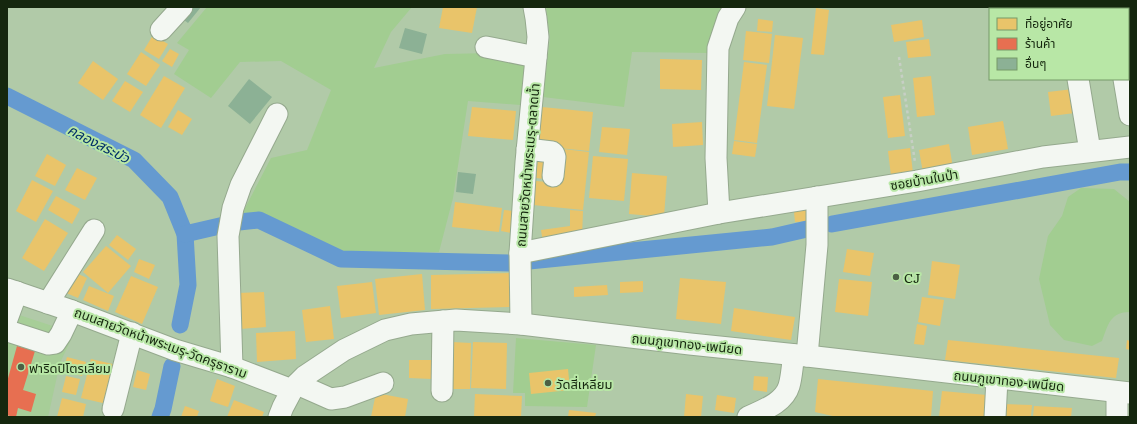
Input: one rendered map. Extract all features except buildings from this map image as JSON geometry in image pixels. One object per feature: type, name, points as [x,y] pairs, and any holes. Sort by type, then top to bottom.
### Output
[{"type":"street","points":[[160,30],[182,7]]},
{"type":"street","name":"ถนนสายวัดหน้าพระเมรุ-ตลาดน้ำ","points":[[521,324],[520,253],[527,149],[538,37],[534,7]]},
{"type":"street","points":[[719,213],[716,158],[718,48],[728,18],[735,7]]},
{"type":"street","points":[[486,47],[536,57]]},
{"type":"street","points":[[1078,80],[1090,151]]},
{"type":"street","points":[[1124,80],[1130,115]]},
{"type":"street","points":[[232,367],[229,229],[233,208],[241,185],[277,114]]},
{"type":"street","name":"ซอยบ้านในป่า","points":[[520,253],[719,213],[918,181],[1043,157],[1130,147]]},
{"type":"street","points":[[527,149],[552,152],[554,154],[555,157],[552,176]]},
{"type":"street","points":[[748,417],[781,399],[789,386],[800,356],[817,245],[817,197]]},
{"type":"street","points":[[48,303],[94,230]]},
{"type":"street","points":[[7,320],[12,290]]},
{"type":"street","name":"ถนนสายวัดหน้าพระเมรุ-วัดครุธาราม","points":[[12,290],[175,350],[331,398],[345,397],[382,383]]},
{"type":"street","points":[[7,328],[11,332],[48,344],[55,343],[72,311]]},
{"type":"street","name":"ถนนภูเขาทอง-เพนียด","points":[[279,417],[295,387],[305,376],[344,350],[386,330],[412,324],[456,320],[521,324],[1124,393]]},
{"type":"street","points":[[442,391],[443,322]]},
{"type":"street","points":[[113,409],[132,333]]},
{"type":"street","points":[[995,417],[997,379]]},
{"type":"street","points":[[1118,417],[1124,393]]},
{"type":"path","points":[[899,57],[918,181]]},
{"type":"shaded area","points":[[207,7],[412,7],[391,32],[374,68],[445,54],[493,53],[527,67],[520,105],[468,101],[453,198],[439,252],[345,252],[262,215],[242,214],[271,158],[307,150],[331,90],[281,61],[240,62],[211,98],[174,74],[189,50],[177,43]]},
{"type":"shaded area","points":[[546,7],[727,7],[709,53],[632,52],[624,107],[543,97],[550,38]]},
{"type":"shaded area","points":[[1081,188],[1114,189],[1130,202],[1130,312],[1118,314],[1114,317],[1108,325],[1102,341],[1092,346],[1064,340],[1050,325],[1039,279],[1048,236],[1062,216],[1068,197]]},
{"type":"shaded area","points":[[7,311],[74,333],[60,363],[48,417],[7,417]]},
{"type":"shaded area","points":[[516,338],[596,345],[587,407],[525,406],[525,393],[513,393]]},
{"type":"waterway","name":"คลองสระบัว","points":[[7,96],[134,160],[170,197],[185,234],[188,285],[180,325]]},
{"type":"waterway","points":[[832,224],[1120,172],[1130,172]]},
{"type":"waterway","points":[[239,222],[259,220],[341,259],[509,263]]},
{"type":"waterway","points":[[185,234],[224,225]]},
{"type":"waterway","points":[[529,261],[772,237],[807,229]]},
{"type":"waterway","name":"คลองสระบัว","points":[[160,417],[172,366]]},
{"type":"place","name":"CJ","points":[[896,277]]},
{"type":"place","name":"ฟาริดปิโตรเลียม","points":[[21,367]]},
{"type":"place","name":"วัดสี่เหลี่ยม","points":[[548,383]]}]
